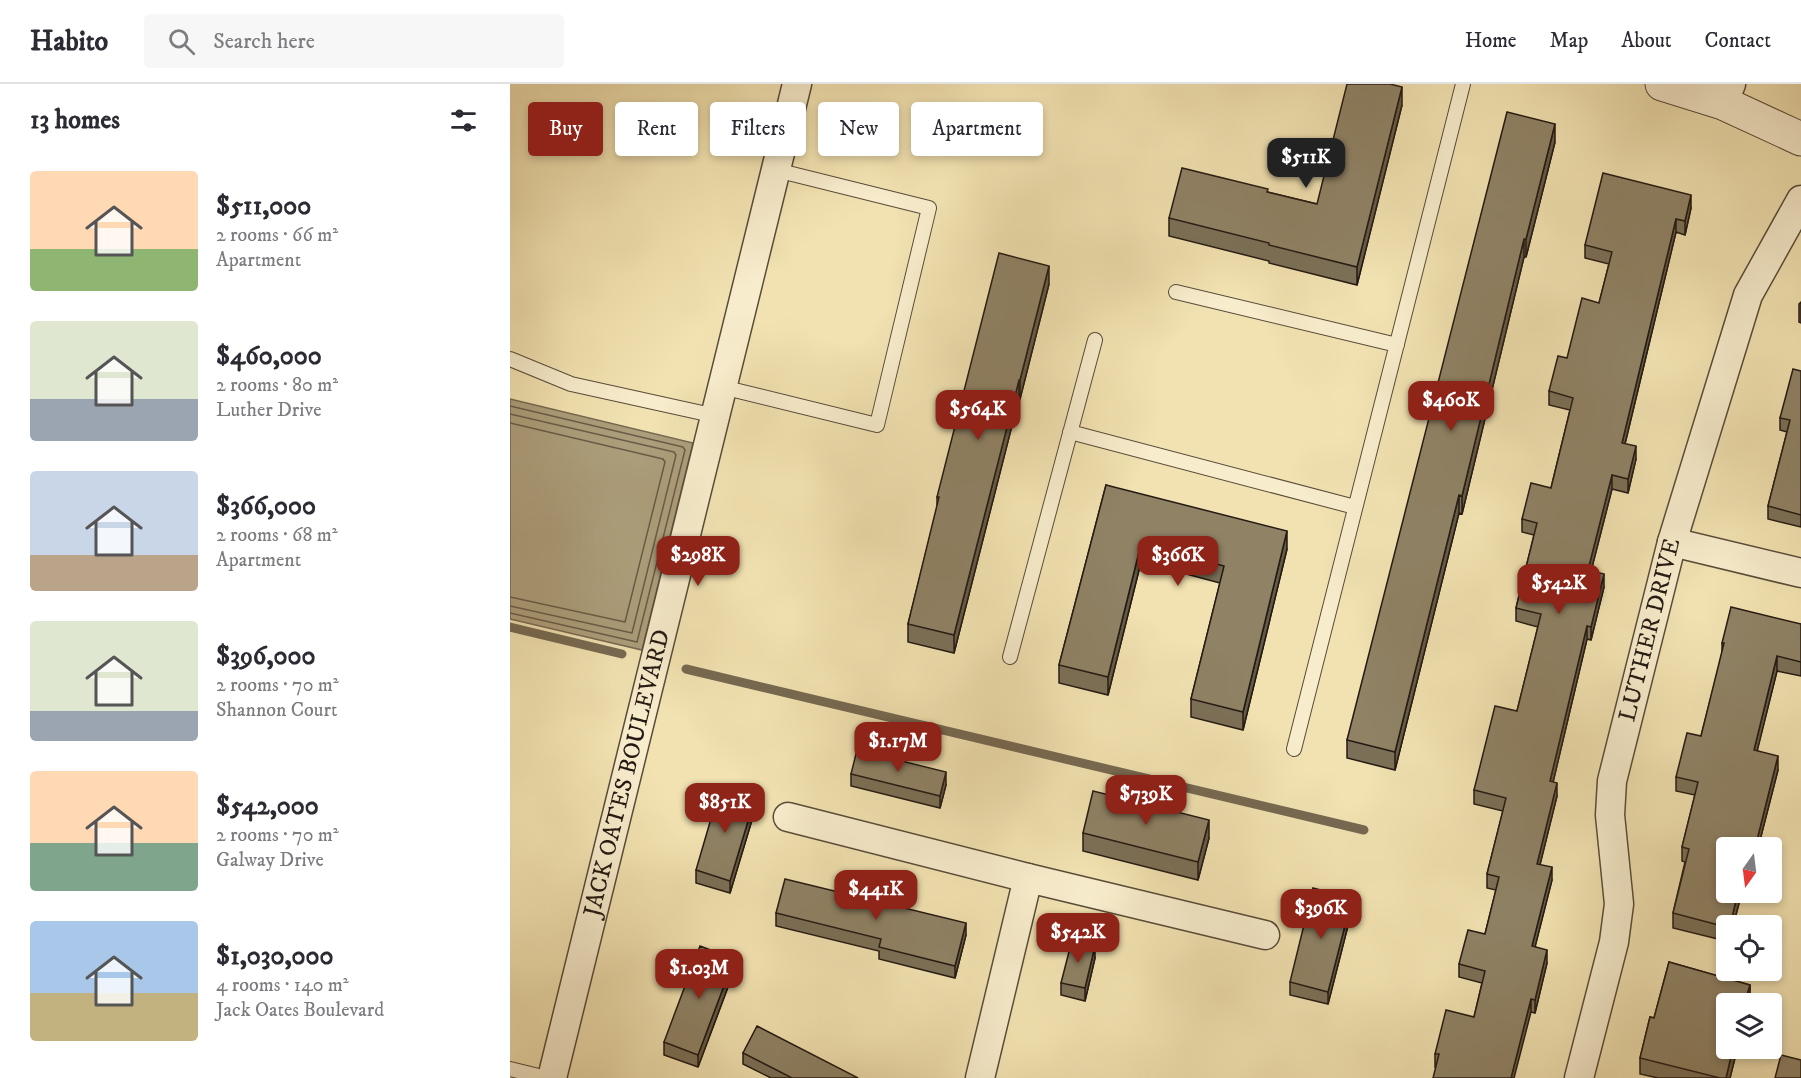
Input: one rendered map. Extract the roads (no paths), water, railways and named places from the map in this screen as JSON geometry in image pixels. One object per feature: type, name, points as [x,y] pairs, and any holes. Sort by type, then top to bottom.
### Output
[{"type":"street","name":"JACK OATES BOULEVARD","points":[[552,1078],[797,84]]},
{"type":"street","points":[[1662,84],[1727,94],[1801,139]]},
{"type":"street","name":"LUTHER DRIVE","points":[[1579,1078],[1614,942],[1619,904],[1610,815],[1612,781],[1672,543],[1748,295],[1801,200]]},
{"type":"street","points":[[1672,543],[1801,573]]},
{"type":"street","points":[[788,817],[1265,935]]},
{"type":"street","points":[[980,1078],[1028,878]]},
{"type":"lane","points":[[1294,749],[1462,84]]},
{"type":"lane","points":[[722,387],[877,425],[929,208],[776,170]]},
{"type":"lane","points":[[1176,292],[1396,345]]},
{"type":"lane","points":[[1010,657],[1095,340]]},
{"type":"lane","points":[[510,359],[571,384],[716,416]]},
{"type":"lane","points":[[1070,432],[1355,507]]},
{"type":"lane","points":[[510,1069],[547,1078]]},
{"type":"water","points":[[510,399],[693,443],[642,650],[510,619]]},
{"type":"waterway","points":[[510,627],[622,654]]},
{"type":"waterway","points":[[686,669],[1364,830]]}]
